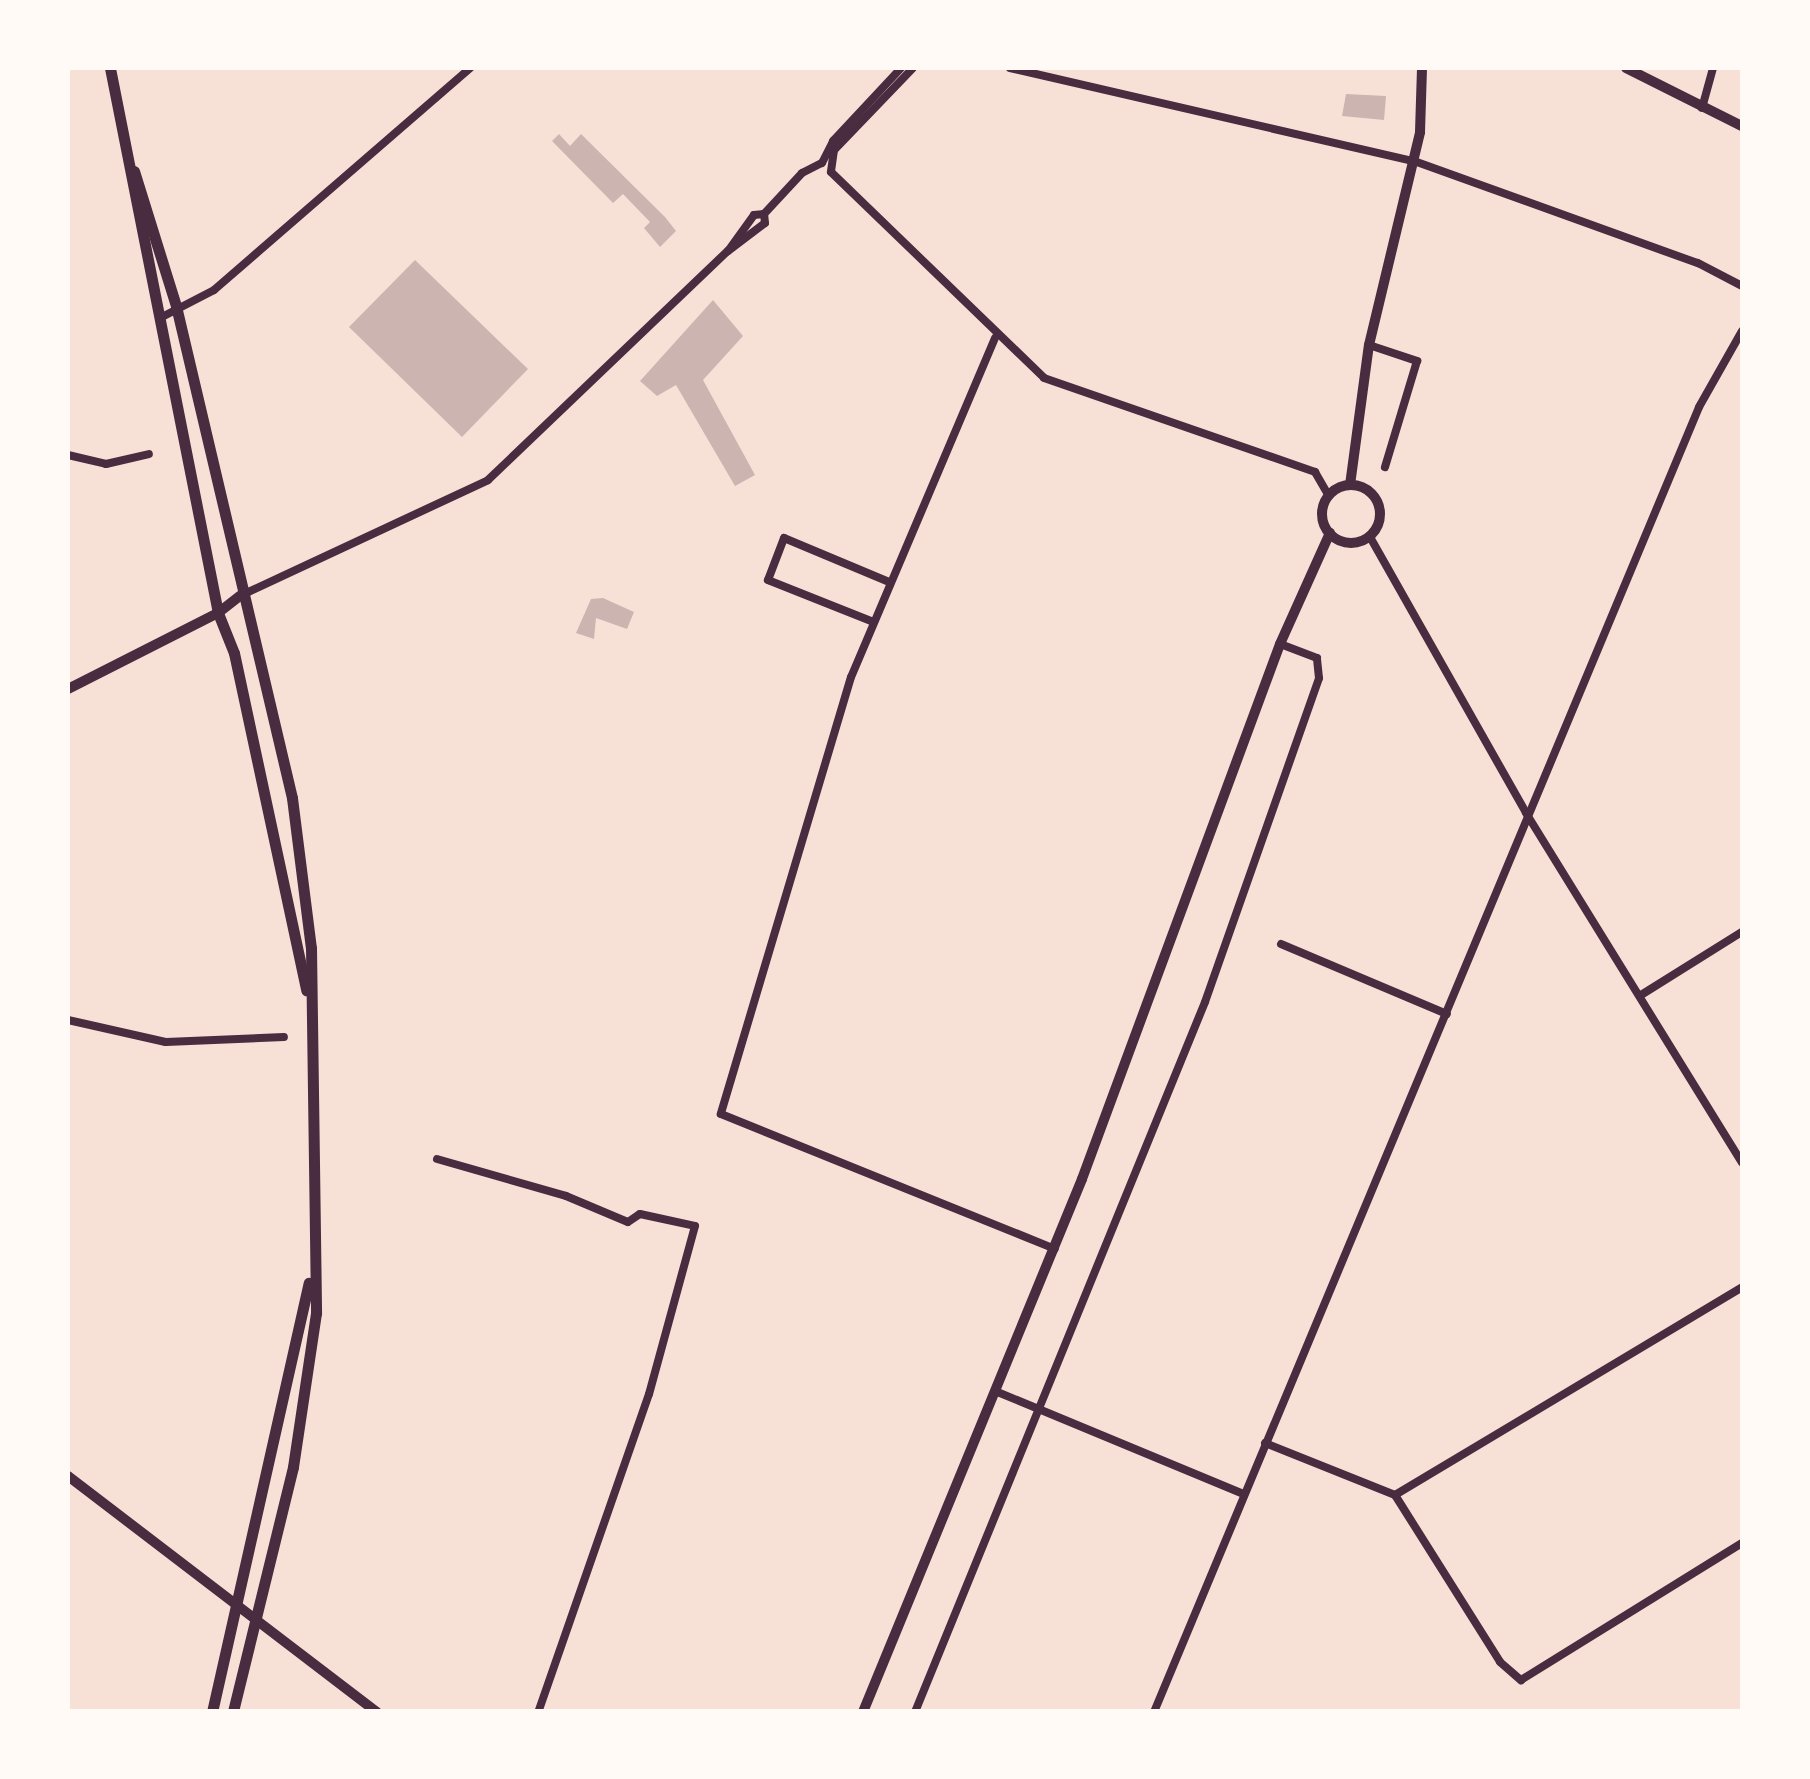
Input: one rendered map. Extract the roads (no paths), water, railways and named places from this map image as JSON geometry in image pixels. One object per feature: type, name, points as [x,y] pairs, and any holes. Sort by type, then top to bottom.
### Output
[{"type":"main road","points":[[110,68],[134,171],[176,306],[240,596],[292,798],[311,948],[314,1259],[308,1388],[233,1712]]},
{"type":"main road","points":[[134,171],[156,320],[218,613],[234,653],[312,1023]]},
{"type":"main road","points":[[212,1712],[314,1259]]},
{"type":"street","points":[[156,320],[176,306],[214,290],[470,68]]},
{"type":"street","points":[[68,688],[218,613],[240,596],[472,492],[728,251],[735,234],[754,215],[764,214],[802,173],[822,163],[833,140],[902,68]]},
{"type":"street","points":[[913,68],[834,150],[832,172],[995,338],[1044,378],[1314,472],[1329,496]]},
{"type":"street","points":[[1010,68],[1414,162],[1698,263],[1742,286]]},
{"type":"street","points":[[1350,485],[1370,345],[1414,162],[1422,68]]},
{"type":"street","points":[[1626,68],[1742,126]]},
{"type":"street","points":[[1702,108],[1713,68]]},
{"type":"street","points":[[1154,1712],[1699,407],[1742,332]]},
{"type":"street","points":[[995,338],[871,621],[818,772],[721,1114],[1054,1249]]},
{"type":"street","points":[[1370,345],[1416,360],[1385,467]]},
{"type":"street","points":[[68,455],[106,464],[149,454]]},
{"type":"street","points":[[1370,537],[1344,542],[1330,533],[1322,515],[1329,496],[1350,485],[1370,491],[1380,508],[1370,537],[1526,814],[1742,1162]]},
{"type":"street","points":[[864,1712],[1054,1249],[1280,644],[1330,533]]},
{"type":"street","points":[[871,621],[768,580],[784,538],[889,582]]},
{"type":"street","points":[[915,1712],[1205,1002],[1319,678],[1317,658],[1280,644]]},
{"type":"street","points":[[1641,995],[1742,932]]},
{"type":"street","points":[[1281,944],[1447,1014]]},
{"type":"street","points":[[68,1020],[166,1042],[284,1037]]},
{"type":"street","points":[[438,1159],[566,1196],[628,1222],[640,1214],[695,1226],[649,1394],[538,1712]]},
{"type":"street","points":[[1395,1495],[1742,1287]]},
{"type":"street","points":[[995,1391],[1244,1494]]},
{"type":"street","points":[[1264,1443],[1395,1495],[1500,1662],[1521,1680],[1742,1543]]},
{"type":"street","points":[[68,1476],[377,1712]]}]
